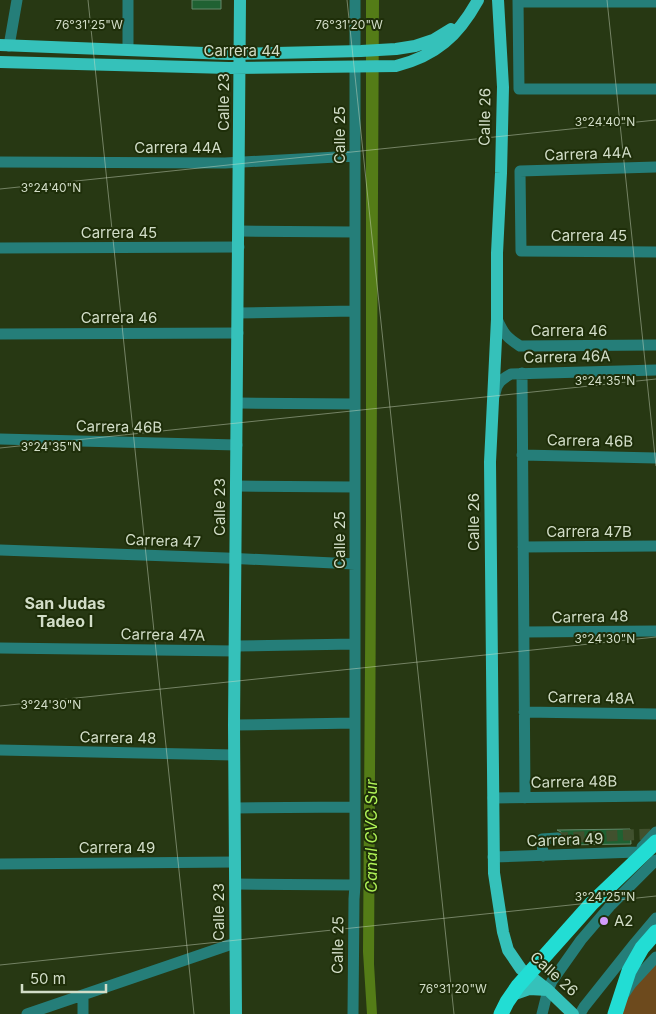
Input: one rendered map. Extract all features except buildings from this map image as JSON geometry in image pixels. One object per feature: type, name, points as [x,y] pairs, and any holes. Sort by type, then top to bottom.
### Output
[{"type":"highway","points":[[501,1014],[507,1002],[528,974],[592,903],[656,842]]},
{"type":"highway","points":[[617,1008],[629,971],[642,948],[656,932]]},
{"type":"main road","name":"Calle 23","points":[[236,1014],[234,725],[240,0]]},
{"type":"main road","name":"Carrera 44","points":[[0,62],[240,68],[396,66],[412,62],[428,54],[456,33],[478,0]]},
{"type":"main road","name":"Calle 26","points":[[498,0],[502,87],[501,173],[497,253],[494,398],[490,462],[493,858],[503,932],[508,950],[521,969],[548,990],[573,1014]]},
{"type":"main road","name":"Carrera 44","points":[[5,45],[240,54],[396,49],[415,46],[433,40],[468,17]]},
{"type":"main road","points":[[512,995],[530,989],[548,990]]},
{"type":"street","points":[[5,45],[17,0]]},
{"type":"street","points":[[128,0],[128,50]]},
{"type":"street","points":[[355,0],[358,51]]},
{"type":"street","points":[[656,2],[518,1],[519,89],[656,89]]},
{"type":"street","name":"Calle 25","points":[[353,1014],[355,885],[355,156],[358,67]]},
{"type":"street","name":"Carrera 44A","points":[[0,162],[239,162],[355,156]]},
{"type":"street","name":"Carrera 44A","points":[[521,252],[520,171],[656,167]]},
{"type":"street","points":[[239,231],[355,232]]},
{"type":"street","name":"Carrera 45","points":[[0,248],[238,248]]},
{"type":"street","name":"Carrera 45","points":[[521,252],[656,252]]},
{"type":"street","points":[[238,313],[355,311]]},
{"type":"street","name":"Carrera 46","points":[[497,319],[508,338],[520,346],[656,345]]},
{"type":"street","name":"Carrera 46","points":[[0,334],[238,333]]},
{"type":"street","name":"Carrera 46A","points":[[494,398],[496,388],[502,379],[511,374],[656,370]]},
{"type":"street","points":[[522,373],[525,798]]},
{"type":"street","points":[[238,403],[355,404]]},
{"type":"street","name":"Carrera 46B","points":[[0,439],[237,445]]},
{"type":"street","name":"Carrera 46B","points":[[522,455],[656,458]]},
{"type":"street","points":[[237,486],[355,487]]},
{"type":"street","name":"Carrera 47B","points":[[523,547],[656,546]]},
{"type":"street","name":"Carrera 47","points":[[0,550],[355,564]]},
{"type":"street","name":"Carrera 48","points":[[524,632],[656,631]]},
{"type":"street","name":"Carrera 47A","points":[[0,648],[236,648],[355,644]]},
{"type":"street","name":"Carrera 48A","points":[[524,712],[656,714]]},
{"type":"street","points":[[234,725],[355,723]]},
{"type":"street","name":"Carrera 48","points":[[0,750],[234,755]]},
{"type":"street","name":"Carrera 48B","points":[[493,798],[656,796]]},
{"type":"street","points":[[235,808],[355,807]]},
{"type":"street","points":[[592,903],[656,832]]},
{"type":"street","points":[[543,856],[542,839],[557,838]]},
{"type":"street","name":"Carrera 49","points":[[493,858],[637,852]]},
{"type":"street","points":[[542,1014],[552,981],[581,940],[611,905],[656,860]]},
{"type":"street","name":"Carrera 49","points":[[0,864],[235,862]]},
{"type":"street","points":[[235,884],[355,885]]},
{"type":"street","points":[[580,1014],[656,918]]},
{"type":"street","points":[[27,1014],[235,943]]},
{"type":"street","points":[[617,1008],[631,984],[656,957]]},
{"type":"street","points":[[83,995],[83,1014]]},
{"type":"shaded area","points":[[656,957],[656,1014],[615,1014]]},
{"type":"water","name":"Canal CVC Sur","points":[[366,0],[379,0],[374,964],[377,1014],[367,1014],[363,952],[366,520]]},
{"type":"tunnel","points":[[557,838],[654,834]]},
{"type":"place","name":"A2","points":[[604,921]]},
{"type":"district","name":"San Judas Tadeo I","points":[[65,612]]}]
